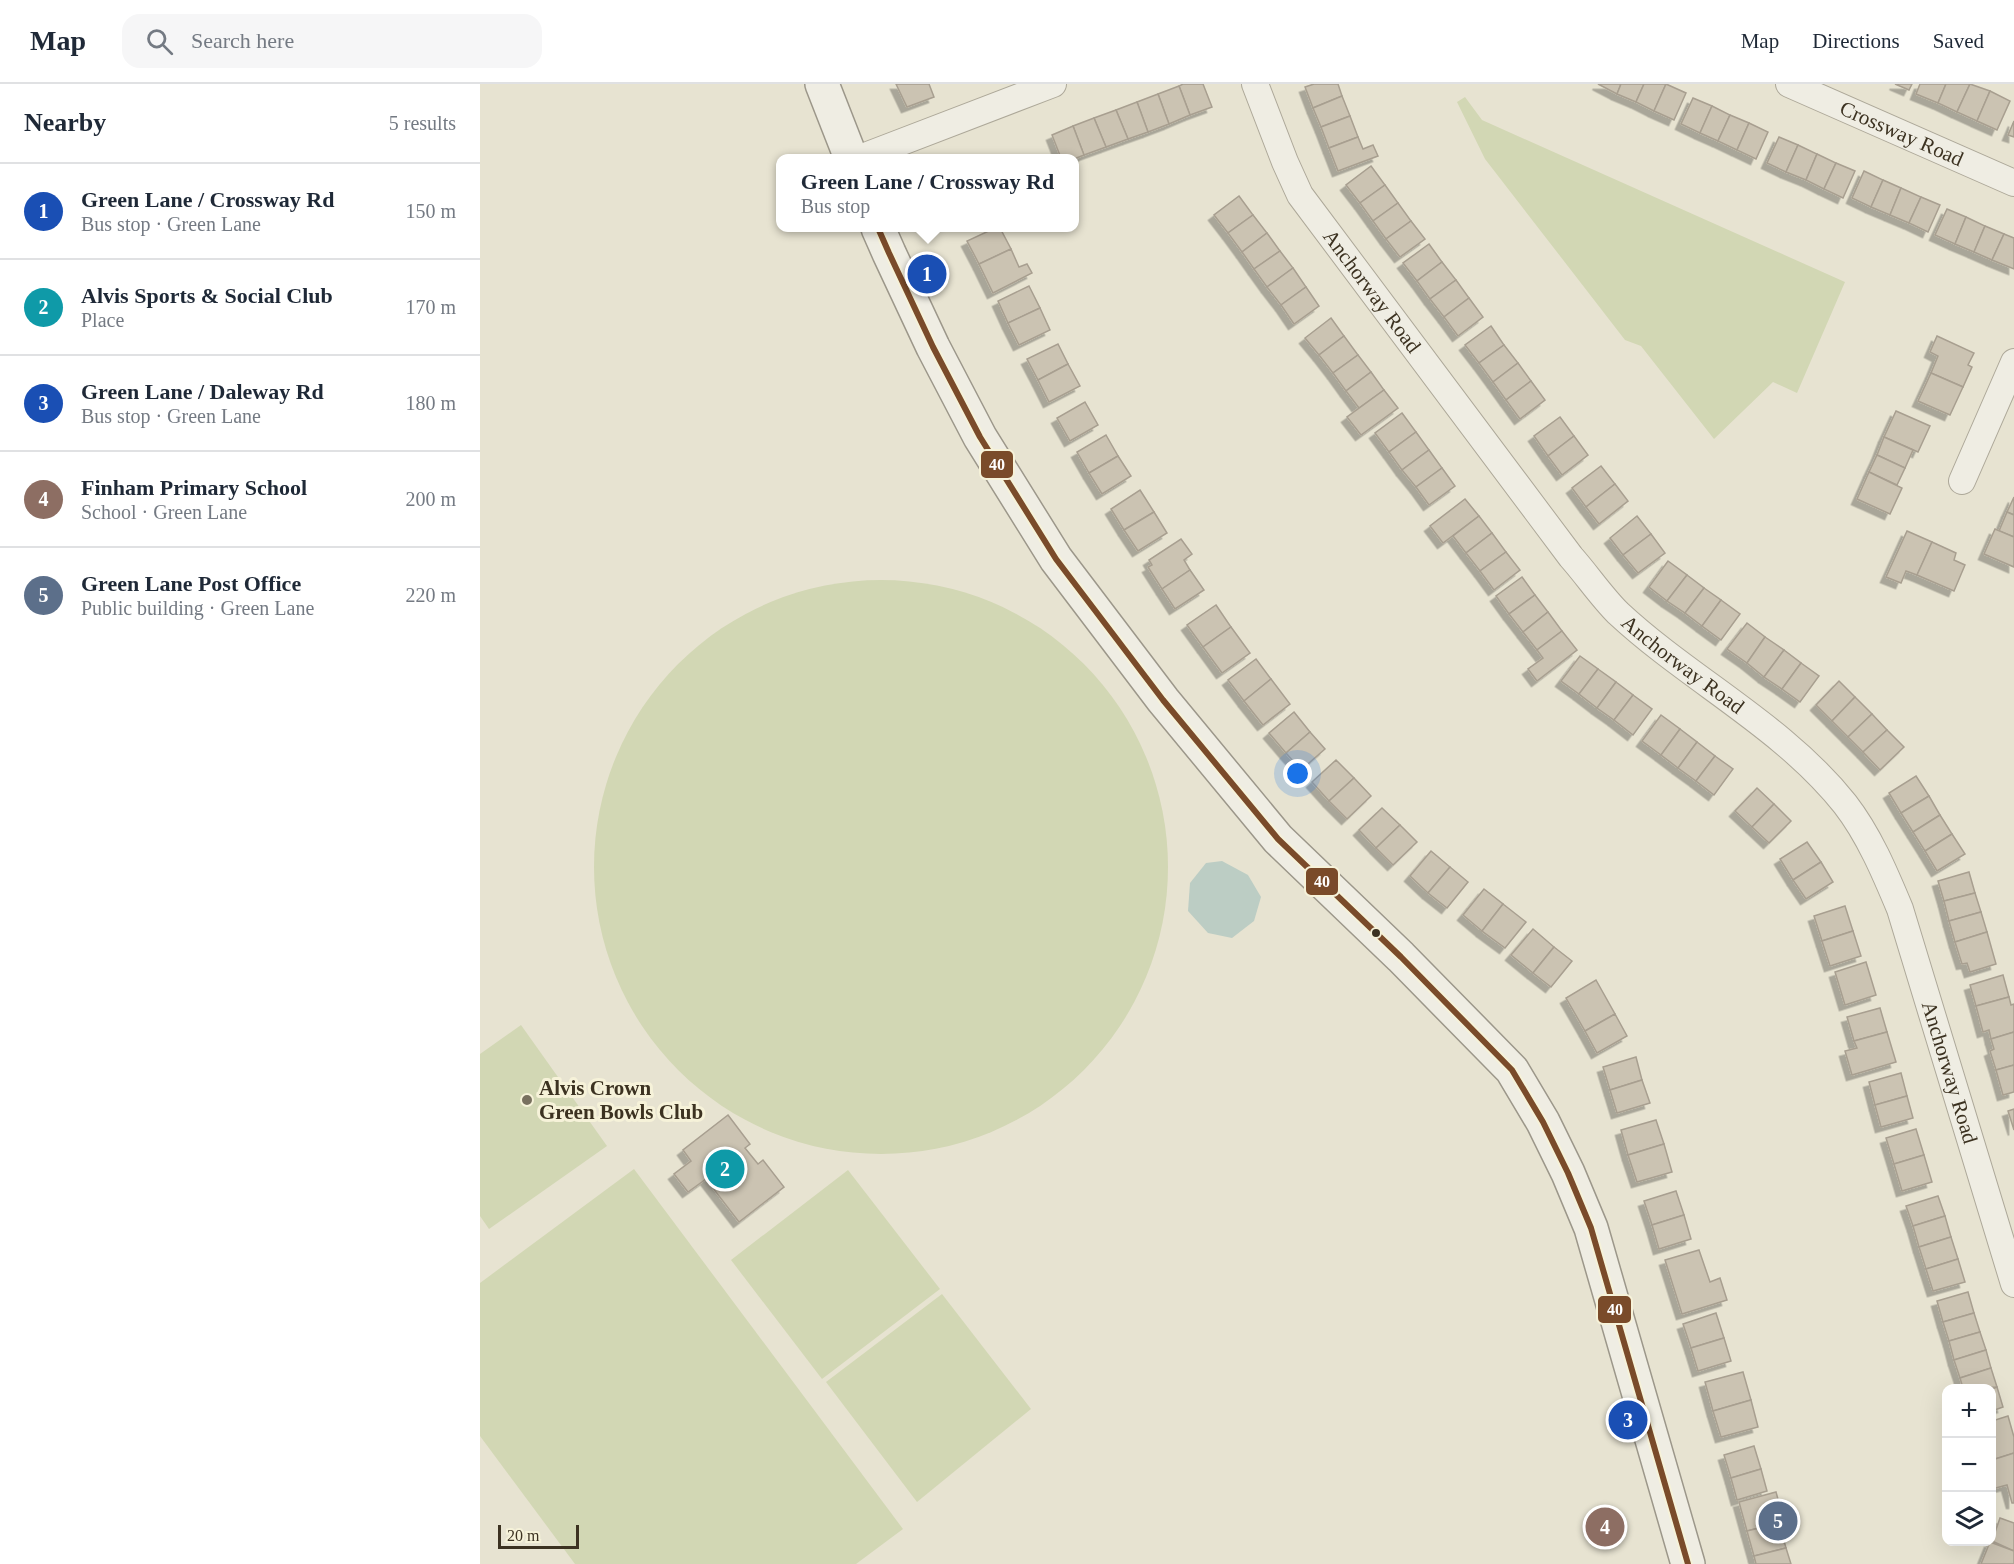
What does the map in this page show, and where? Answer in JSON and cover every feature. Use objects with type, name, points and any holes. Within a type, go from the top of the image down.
[{"type":"street","points":[[822,84],[849,154]]},
{"type":"street","points":[[873,154],[1053,84]]},
{"type":"street","name":"Anchorway Road","points":[[1255,84],[1300,195],[1572,556],[1617,612],[1813,768],[1862,829],[1900,909],[2014,1284]]},
{"type":"street","name":"Crossway Road","points":[[1789,84],[2014,183]]},
{"type":"street","points":[[880,232],[933,347],[980,437],[1056,559],[1163,700],[1278,839],[1401,957],[1512,1070],[1543,1122],[1591,1228],[1688,1564]]},
{"type":"street","points":[[1962,481],[2014,362]]},
{"type":"green space","points":[[1465,97],[1482,120],[1845,282],[1797,393],[1773,382],[1714,439],[1641,346],[1625,340],[1485,159],[1457,102]]},
{"type":"green space","points":[[881,580],[937,586],[964,592],[991,602],[1040,628],[1084,664],[1120,708],[1146,757],[1156,784],[1162,811],[1168,867],[1162,923],[1156,950],[1146,977],[1120,1026],[1084,1070],[1040,1106],[991,1132],[964,1142],[937,1148],[881,1154],[825,1148],[798,1142],[771,1132],[722,1106],[678,1070],[642,1026],[616,977],[606,950],[600,923],[594,867],[600,811],[606,784],[616,757],[642,708],[678,664],[722,628],[771,602],[798,592],[825,586]]},
{"type":"green space","name":"Alvis Crown Green Bowls Club","points":[[521,1025],[607,1146],[489,1229],[480,1216],[480,1054]]},
{"type":"green space","points":[[634,1169],[903,1529],[856,1564],[575,1564],[480,1436],[480,1283]]},
{"type":"green space","points":[[848,1170],[940,1289],[822,1379],[731,1260]]},
{"type":"green space","points":[[942,1294],[1031,1409],[917,1502],[826,1382]]},
{"type":"shaded area","points":[[1222,861],[1248,875],[1261,897],[1254,921],[1232,938],[1208,933],[1188,911],[1190,883],[1206,863]]},
{"type":"building","points":[[896,84],[929,84],[934,97],[907,107]]},
{"type":"building","points":[[1203,84],[1212,107],[1190,115],[1179,86]]},
{"type":"building","points":[[1314,84],[1338,84],[1342,96],[1313,108],[1305,87]]},
{"type":"building","points":[[1598,84],[1621,84],[1617,94]]},
{"type":"building","points":[[1621,84],[1644,84],[1636,102],[1617,94]]},
{"type":"building","points":[[1644,84],[1666,84],[1654,111],[1636,102]]},
{"type":"building","points":[[1666,84],[1686,93],[1674,120],[1654,111]]},
{"type":"building","points":[[1895,84],[1912,84],[1909,90]]},
{"type":"building","points":[[1920,84],[1946,84],[1938,103],[1916,94]]},
{"type":"building","points":[[1946,84],[1970,84],[1957,112],[1938,103]]},
{"type":"building","points":[[1970,84],[1990,91],[1977,121],[1957,112]]},
{"type":"building","points":[[1179,86],[1190,115],[1169,124],[1158,94]]},
{"type":"building","points":[[1990,91],[2010,101],[1997,130],[1977,121]]},
{"type":"building","points":[[1158,94],[1169,124],[1148,132],[1137,102]]},
{"type":"building","points":[[1342,96],[1350,116],[1321,127],[1313,108]]},
{"type":"building","points":[[1693,98],[1712,106],[1700,133],[1681,124]]},
{"type":"building","points":[[1137,102],[1148,132],[1128,139],[1116,110]]},
{"type":"building","points":[[1712,106],[1730,115],[1718,141],[1700,133]]},
{"type":"building","points":[[1116,110],[1128,139],[1106,147],[1094,118]]},
{"type":"building","points":[[1730,115],[1749,123],[1737,150],[1718,141]]},
{"type":"building","points":[[1350,116],[1358,137],[1329,148],[1321,127]]},
{"type":"building","points":[[1094,118],[1106,147],[1084,155],[1073,126]]},
{"type":"building","points":[[2014,121],[2014,137],[2008,135]]},
{"type":"building","points":[[1749,123],[1768,132],[1756,159],[1737,150]]},
{"type":"building","points":[[1073,126],[1084,155],[1079,157],[1079,154],[1059,154],[1052,135]]},
{"type":"building","points":[[1358,137],[1363,149],[1373,145],[1378,156],[1338,171],[1329,148]]},
{"type":"building","points":[[1779,137],[1798,145],[1786,172],[1767,163]]},
{"type":"building","points":[[1798,145],[1817,154],[1806,180],[1786,172]]},
{"type":"building","points":[[1817,154],[1836,163],[1824,189],[1806,180]]},
{"type":"building","points":[[1836,163],[1855,171],[1843,198],[1824,189]]},
{"type":"building","points":[[1371,166],[1385,185],[1360,203],[1346,185]]},
{"type":"building","points":[[1864,171],[1883,180],[1871,207],[1852,198]]},
{"type":"building","points":[[1883,180],[1901,188],[1890,215],[1871,207]]},
{"type":"building","points":[[1385,185],[1398,203],[1373,221],[1360,203]]},
{"type":"building","points":[[1901,188],[1921,197],[1909,223],[1890,215]]},
{"type":"building","points":[[1239,196],[1253,215],[1228,233],[1214,215]]},
{"type":"building","points":[[1921,197],[1940,205],[1928,232],[1909,223]]},
{"type":"building","points":[[1398,203],[1411,221],[1386,239],[1373,221]]},
{"type":"building","points":[[1947,209],[1966,217],[1955,244],[1935,235]]},
{"type":"building","points":[[1253,215],[1267,233],[1242,252],[1228,233]]},
{"type":"building","points":[[1966,217],[1985,226],[1974,252],[1955,244]]},
{"type":"building","points":[[1411,221],[1425,239],[1400,257],[1386,239]]},
{"type":"building","points":[[1985,226],[2004,234],[1992,260],[1974,252]]},
{"type":"building","points":[[986,232],[1002,232],[1011,249],[979,264],[967,241]]},
{"type":"building","points":[[1267,233],[1280,251],[1254,269],[1242,252]]},
{"type":"building","points":[[2004,234],[2014,238],[2014,269],[1992,260]]},
{"type":"building","points":[[1429,244],[1442,262],[1417,281],[1403,263]]},
{"type":"building","points":[[1011,249],[1019,267],[1027,264],[1032,273],[993,293],[979,264]]},
{"type":"building","points":[[1280,251],[1293,268],[1267,287],[1254,269]]},
{"type":"building","points":[[1442,262],[1456,280],[1430,299],[1417,281]]},
{"type":"building","points":[[1293,268],[1306,287],[1281,305],[1267,287]]},
{"type":"building","points":[[1456,280],[1469,298],[1444,317],[1430,299]]},
{"type":"building","points":[[1029,286],[1040,308],[1008,323],[998,301]]},
{"type":"building","points":[[1306,287],[1319,306],[1294,324],[1281,305]]},
{"type":"building","points":[[1469,298],[1483,317],[1458,336],[1444,317]]},
{"type":"building","points":[[1040,308],[1050,330],[1019,345],[1008,323]]},
{"type":"building","points":[[1331,318],[1344,336],[1319,355],[1305,338]]},
{"type":"building","points":[[1491,326],[1504,345],[1479,363],[1465,345]]},
{"type":"building","points":[[1344,336],[1358,355],[1333,373],[1319,355]]},
{"type":"building","points":[[1937,336],[1974,353],[1968,365],[1972,367],[1963,387],[1931,373],[1938,356],[1930,352]]},
{"type":"building","points":[[1058,344],[1068,364],[1038,380],[1027,359]]},
{"type":"building","points":[[1504,345],[1518,363],[1493,382],[1479,363]]},
{"type":"building","points":[[1358,355],[1371,372],[1346,391],[1333,373]]},
{"type":"building","points":[[1518,363],[1531,381],[1506,400],[1493,382]]},
{"type":"building","points":[[1068,364],[1080,386],[1049,402],[1038,380]]},
{"type":"building","points":[[1371,372],[1384,390],[1359,408],[1346,391]]},
{"type":"building","points":[[1931,373],[1963,387],[1950,415],[1918,401]]},
{"type":"building","points":[[1531,381],[1545,400],[1520,419],[1506,400]]},
{"type":"building","points":[[1384,390],[1398,408],[1361,435],[1347,417]]},
{"type":"building","points":[[1085,402],[1098,425],[1070,441],[1057,418]]},
{"type":"building","points":[[1896,411],[1930,426],[1918,452],[1884,437]]},
{"type":"building","points":[[1402,413],[1416,432],[1389,452],[1375,433]]},
{"type":"building","points":[[1560,417],[1574,436],[1548,456],[1534,436]]},
{"type":"building","points":[[1416,432],[1429,450],[1402,470],[1389,452]]},
{"type":"building","points":[[1106,435],[1118,456],[1089,473],[1077,452]]},
{"type":"building","points":[[1574,436],[1588,455],[1562,475],[1548,456]]},
{"type":"building","points":[[1884,437],[1913,450],[1905,468],[1877,455]]},
{"type":"building","points":[[1429,450],[1442,468],[1416,487],[1402,470]]},
{"type":"building","points":[[1877,455],[1905,468],[1897,485],[1869,472]]},
{"type":"building","points":[[1118,456],[1131,476],[1102,494],[1089,473]]},
{"type":"building","points":[[1601,466],[1615,484],[1586,507],[1572,488]]},
{"type":"building","points":[[1442,468],[1455,486],[1429,505],[1416,487]]},
{"type":"building","points":[[1869,472],[1902,488],[1890,514],[1857,499]]},
{"type":"building","points":[[1615,484],[1628,501],[1599,524],[1586,507]]},
{"type":"building","points":[[1140,490],[1154,512],[1124,530],[1111,509]]},
{"type":"building","points":[[2014,497],[2014,515],[2007,512]]},
{"type":"building","points":[[1465,499],[1479,516],[1443,543],[1430,526]]},
{"type":"building","points":[[1154,512],[1167,533],[1138,551],[1124,530]]},
{"type":"building","points":[[2007,512],[2014,515],[2014,537],[1999,531]]},
{"type":"building","points":[[1479,516],[1492,533],[1466,553],[1453,536]]},
{"type":"building","points":[[1637,516],[1651,534],[1623,555],[1610,538]]},
{"type":"building","points":[[1995,529],[2014,537],[2014,567],[1984,554]]},
{"type":"building","points":[[1907,531],[1932,542],[1917,575],[1906,571],[1901,583],[1886,577]]},
{"type":"building","points":[[1492,533],[1506,552],[1480,571],[1466,553]]},
{"type":"building","points":[[1651,534],[1665,553],[1638,573],[1623,555]]},
{"type":"building","points":[[1181,539],[1192,554],[1184,560],[1190,570],[1162,589],[1148,567],[1152,565],[1149,560]]},
{"type":"building","points":[[1932,542],[1956,553],[1954,560],[1965,565],[1954,591],[1917,575]]},
{"type":"building","points":[[1506,552],[1520,570],[1494,590],[1480,571]]},
{"type":"building","points":[[1668,561],[1687,575],[1667,601],[1649,587]]},
{"type":"building","points":[[1190,570],[1204,590],[1175,609],[1162,589]]},
{"type":"building","points":[[1687,575],[1704,588],[1685,613],[1667,601]]},
{"type":"building","points":[[1522,577],[1535,595],[1509,614],[1496,596]]},
{"type":"building","points":[[1704,588],[1721,600],[1702,626],[1685,613]]},
{"type":"building","points":[[1535,595],[1548,612],[1523,632],[1509,614]]},
{"type":"building","points":[[1721,600],[1740,614],[1721,640],[1702,626]]},
{"type":"building","points":[[1216,605],[1231,627],[1203,647],[1187,625]]},
{"type":"building","points":[[1548,612],[1562,631],[1537,650],[1523,632]]},
{"type":"building","points":[[1747,623],[1765,637],[1747,663],[1727,649]]},
{"type":"building","points":[[1231,627],[1250,653],[1222,673],[1203,647]]},
{"type":"building","points":[[1562,631],[1577,650],[1537,681],[1528,669],[1543,658],[1537,650]]},
{"type":"building","points":[[1765,637],[1784,650],[1764,677],[1747,663]]},
{"type":"building","points":[[1784,650],[1801,663],[1782,689],[1764,677]]},
{"type":"building","points":[[1580,656],[1598,669],[1579,694],[1561,681]]},
{"type":"building","points":[[1256,659],[1271,679],[1244,701],[1228,680]]},
{"type":"building","points":[[1801,663],[1819,676],[1800,702],[1782,689]]},
{"type":"building","points":[[1598,669],[1616,682],[1597,708],[1579,694]]},
{"type":"building","points":[[1271,679],[1290,704],[1263,725],[1244,701]]},
{"type":"building","points":[[1839,681],[1855,697],[1832,721],[1816,705]]},
{"type":"building","points":[[1616,682],[1633,695],[1614,720],[1597,708]]},
{"type":"building","points":[[1633,695],[1652,709],[1633,735],[1614,720]]},
{"type":"building","points":[[1855,697],[1872,714],[1848,737],[1832,721]]},
{"type":"building","points":[[1294,712],[1310,732],[1286,753],[1269,733]]},
{"type":"building","points":[[1872,714],[1887,730],[1863,752],[1848,737]]},
{"type":"building","points":[[1661,715],[1680,729],[1661,755],[1642,741]]},
{"type":"building","points":[[1680,729],[1697,742],[1678,768],[1661,755]]},
{"type":"building","points":[[1887,730],[1904,747],[1880,770],[1863,752]]},
{"type":"building","points":[[1310,732],[1325,749],[1301,770],[1286,753]]},
{"type":"building","points":[[1697,742],[1715,756],[1696,781],[1678,768]]},
{"type":"building","points":[[1715,756],[1733,769],[1714,795],[1696,781]]},
{"type":"building","points":[[1336,760],[1354,778],[1329,801],[1312,782]]},
{"type":"building","points":[[1916,776],[1929,796],[1901,813],[1889,793]]},
{"type":"building","points":[[1354,778],[1371,796],[1347,819],[1329,801]]},
{"type":"building","points":[[1757,788],[1774,804],[1752,827],[1735,811]]},
{"type":"building","points":[[1929,796],[1940,815],[1913,832],[1901,813]]},
{"type":"building","points":[[1774,804],[1791,821],[1769,843],[1752,827]]},
{"type":"building","points":[[1382,808],[1400,825],[1376,848],[1359,830]]},
{"type":"building","points":[[1940,815],[1952,834],[1925,851],[1913,832]]},
{"type":"building","points":[[1400,825],[1417,842],[1393,865],[1376,848]]},
{"type":"building","points":[[1952,834],[1965,854],[1937,871],[1925,851]]},
{"type":"building","points":[[1807,842],[1821,862],[1793,880],[1780,859]]},
{"type":"building","points":[[1431,851],[1450,867],[1428,893],[1410,876]]},
{"type":"building","points":[[1821,862],[1833,882],[1806,899],[1793,880]]},
{"type":"building","points":[[1450,867],[1468,882],[1447,908],[1428,893]]},
{"type":"building","points":[[1969,872],[1975,893],[1944,901],[1938,881]]},
{"type":"building","points":[[1484,889],[1503,904],[1482,931],[1463,915]]},
{"type":"building","points":[[1975,893],[1981,912],[1949,921],[1944,901]]},
{"type":"building","points":[[1503,904],[1526,922],[1505,948],[1482,931]]},
{"type":"building","points":[[1845,906],[1853,931],[1822,941],[1814,916]]},
{"type":"building","points":[[1981,912],[1987,932],[1955,942],[1949,921]]},
{"type":"building","points":[[1533,929],[1554,947],[1533,973],[1511,955]]},
{"type":"building","points":[[1853,931],[1861,956],[1830,966],[1822,941]]},
{"type":"building","points":[[1987,932],[1996,964],[1970,972],[1967,963],[1962,964],[1955,942]]},
{"type":"building","points":[[1554,947],[1572,961],[1551,987],[1533,973]]},
{"type":"building","points":[[1866,962],[1876,995],[1845,1005],[1835,972]]},
{"type":"building","points":[[2003,975],[2009,997],[1976,1006],[1970,985]]},
{"type":"building","points":[[1596,980],[1615,1014],[1585,1031],[1566,998]]},
{"type":"building","points":[[2009,997],[2011,1005],[2014,1004],[2014,1032],[1991,1039],[1989,1030],[1983,1032],[1976,1006]]},
{"type":"building","points":[[1880,1008],[1887,1032],[1854,1041],[1847,1017]]},
{"type":"building","points":[[1615,1014],[1627,1036],[1597,1053],[1585,1031]]},
{"type":"building","points":[[1887,1032],[1896,1062],[1852,1075],[1845,1051],[1857,1048],[1854,1041]]},
{"type":"building","points":[[2014,1032],[2014,1065],[1996,1070],[1990,1051],[1994,1049],[1991,1039]]},
{"type":"building","points":[[1636,1057],[1642,1080],[1610,1090],[1603,1067]]},
{"type":"building","points":[[2014,1065],[2014,1092],[2003,1095],[1996,1070]]},
{"type":"building","points":[[1901,1073],[1907,1096],[1875,1105],[1869,1082]]},
{"type":"building","points":[[1642,1080],[1650,1103],[1617,1113],[1610,1090]]},
{"type":"building","points":[[1907,1096],[1913,1118],[1881,1127],[1875,1105]]},
{"type":"building","points":[[2014,1109],[2014,1130],[2008,1111]]},
{"type":"building","points":[[728,1115],[750,1144],[745,1148],[758,1164],[763,1160],[784,1187],[739,1222],[706,1179],[688,1192],[674,1174],[691,1161],[683,1150]]},
{"type":"building","points":[[1656,1120],[1664,1144],[1628,1155],[1621,1130]]},
{"type":"building","points":[[1916,1129],[1924,1155],[1894,1164],[1886,1138]]},
{"type":"building","points":[[1664,1144],[1672,1172],[1637,1182],[1628,1155]]},
{"type":"building","points":[[1924,1155],[1932,1182],[1902,1191],[1894,1164]]},
{"type":"building","points":[[1676,1191],[1684,1215],[1652,1225],[1644,1201]]},
{"type":"building","points":[[1938,1196],[1945,1216],[1913,1226],[1906,1206]]},
{"type":"building","points":[[1684,1215],[1691,1239],[1659,1249],[1652,1225]]},
{"type":"building","points":[[1945,1216],[1951,1237],[1919,1247],[1913,1226]]},
{"type":"building","points":[[1951,1237],[1958,1259],[1926,1269],[1919,1247]]},
{"type":"building","points":[[1699,1250],[1710,1282],[1720,1278],[1727,1300],[1682,1314],[1665,1260]]},
{"type":"building","points":[[1958,1259],[1965,1282],[1933,1291],[1926,1269]]},
{"type":"building","points":[[1968,1292],[1974,1313],[1943,1322],[1937,1301]]},
{"type":"building","points":[[1716,1313],[1724,1338],[1691,1348],[1683,1324]]},
{"type":"building","points":[[1974,1313],[1980,1332],[1949,1341],[1943,1322]]},
{"type":"building","points":[[1980,1332],[1986,1350],[1954,1360],[1949,1341]]},
{"type":"building","points":[[1724,1338],[1731,1361],[1698,1371],[1691,1348]]},
{"type":"building","points":[[1986,1350],[1991,1368],[1960,1378],[1954,1360]]},
{"type":"building","points":[[1991,1368],[1997,1387],[1996,1384],[1962,1384],[1960,1378]]},
{"type":"building","points":[[1743,1372],[1751,1400],[1713,1411],[1705,1382]]},
{"type":"building","points":[[1996,1387],[2003,1407],[1996,1410]]},
{"type":"building","points":[[1751,1400],[1758,1427],[1721,1437],[1713,1411]]},
{"type":"building","points":[[2008,1416],[2014,1437],[2014,1453],[1996,1459],[1996,1438],[1996,1420]]},
{"type":"building","points":[[1754,1446],[1761,1469],[1731,1478],[1724,1455]]},
{"type":"building","points":[[2014,1453],[2014,1503],[2012,1503],[2007,1485],[1996,1488],[1996,1459]]},
{"type":"building","points":[[1761,1469],[1767,1491],[1737,1500],[1731,1478]]},
{"type":"building","points":[[1776,1492],[1784,1521],[1747,1531],[1739,1502]]},
{"type":"building","points":[[2000,1518],[2014,1523],[2014,1551],[1996,1543],[1996,1530]]},
{"type":"building","points":[[1779,1523],[1786,1548],[1754,1556],[1747,1531]]},
{"type":"building","points":[[1996,1544],[2014,1551],[2014,1564],[1981,1564],[1988,1546]]},
{"type":"building","points":[[1786,1548],[1791,1564],[1756,1564],[1754,1556]]},
{"type":"transit line","name":"40","points":[[880,232],[933,347],[980,437],[1056,559],[1163,700],[1278,839],[1401,957],[1512,1070],[1543,1122],[1591,1228],[1688,1564]]},
{"type":"place","name":"Green Lane / Crossway Rd","points":[[927,274]]},
{"type":"place","name":"Alvis Crown Green Bowls Club","points":[[527,1100]]},
{"type":"place","name":"Alvis Sports & Social Club","points":[[725,1169]]},
{"type":"place","name":"Green Lane / Daleway Rd","points":[[1628,1420]]},
{"type":"place","name":"Green Lane Post Office","points":[[1778,1521]]},
{"type":"place","name":"Finham Primary School","points":[[1605,1527]]}]
